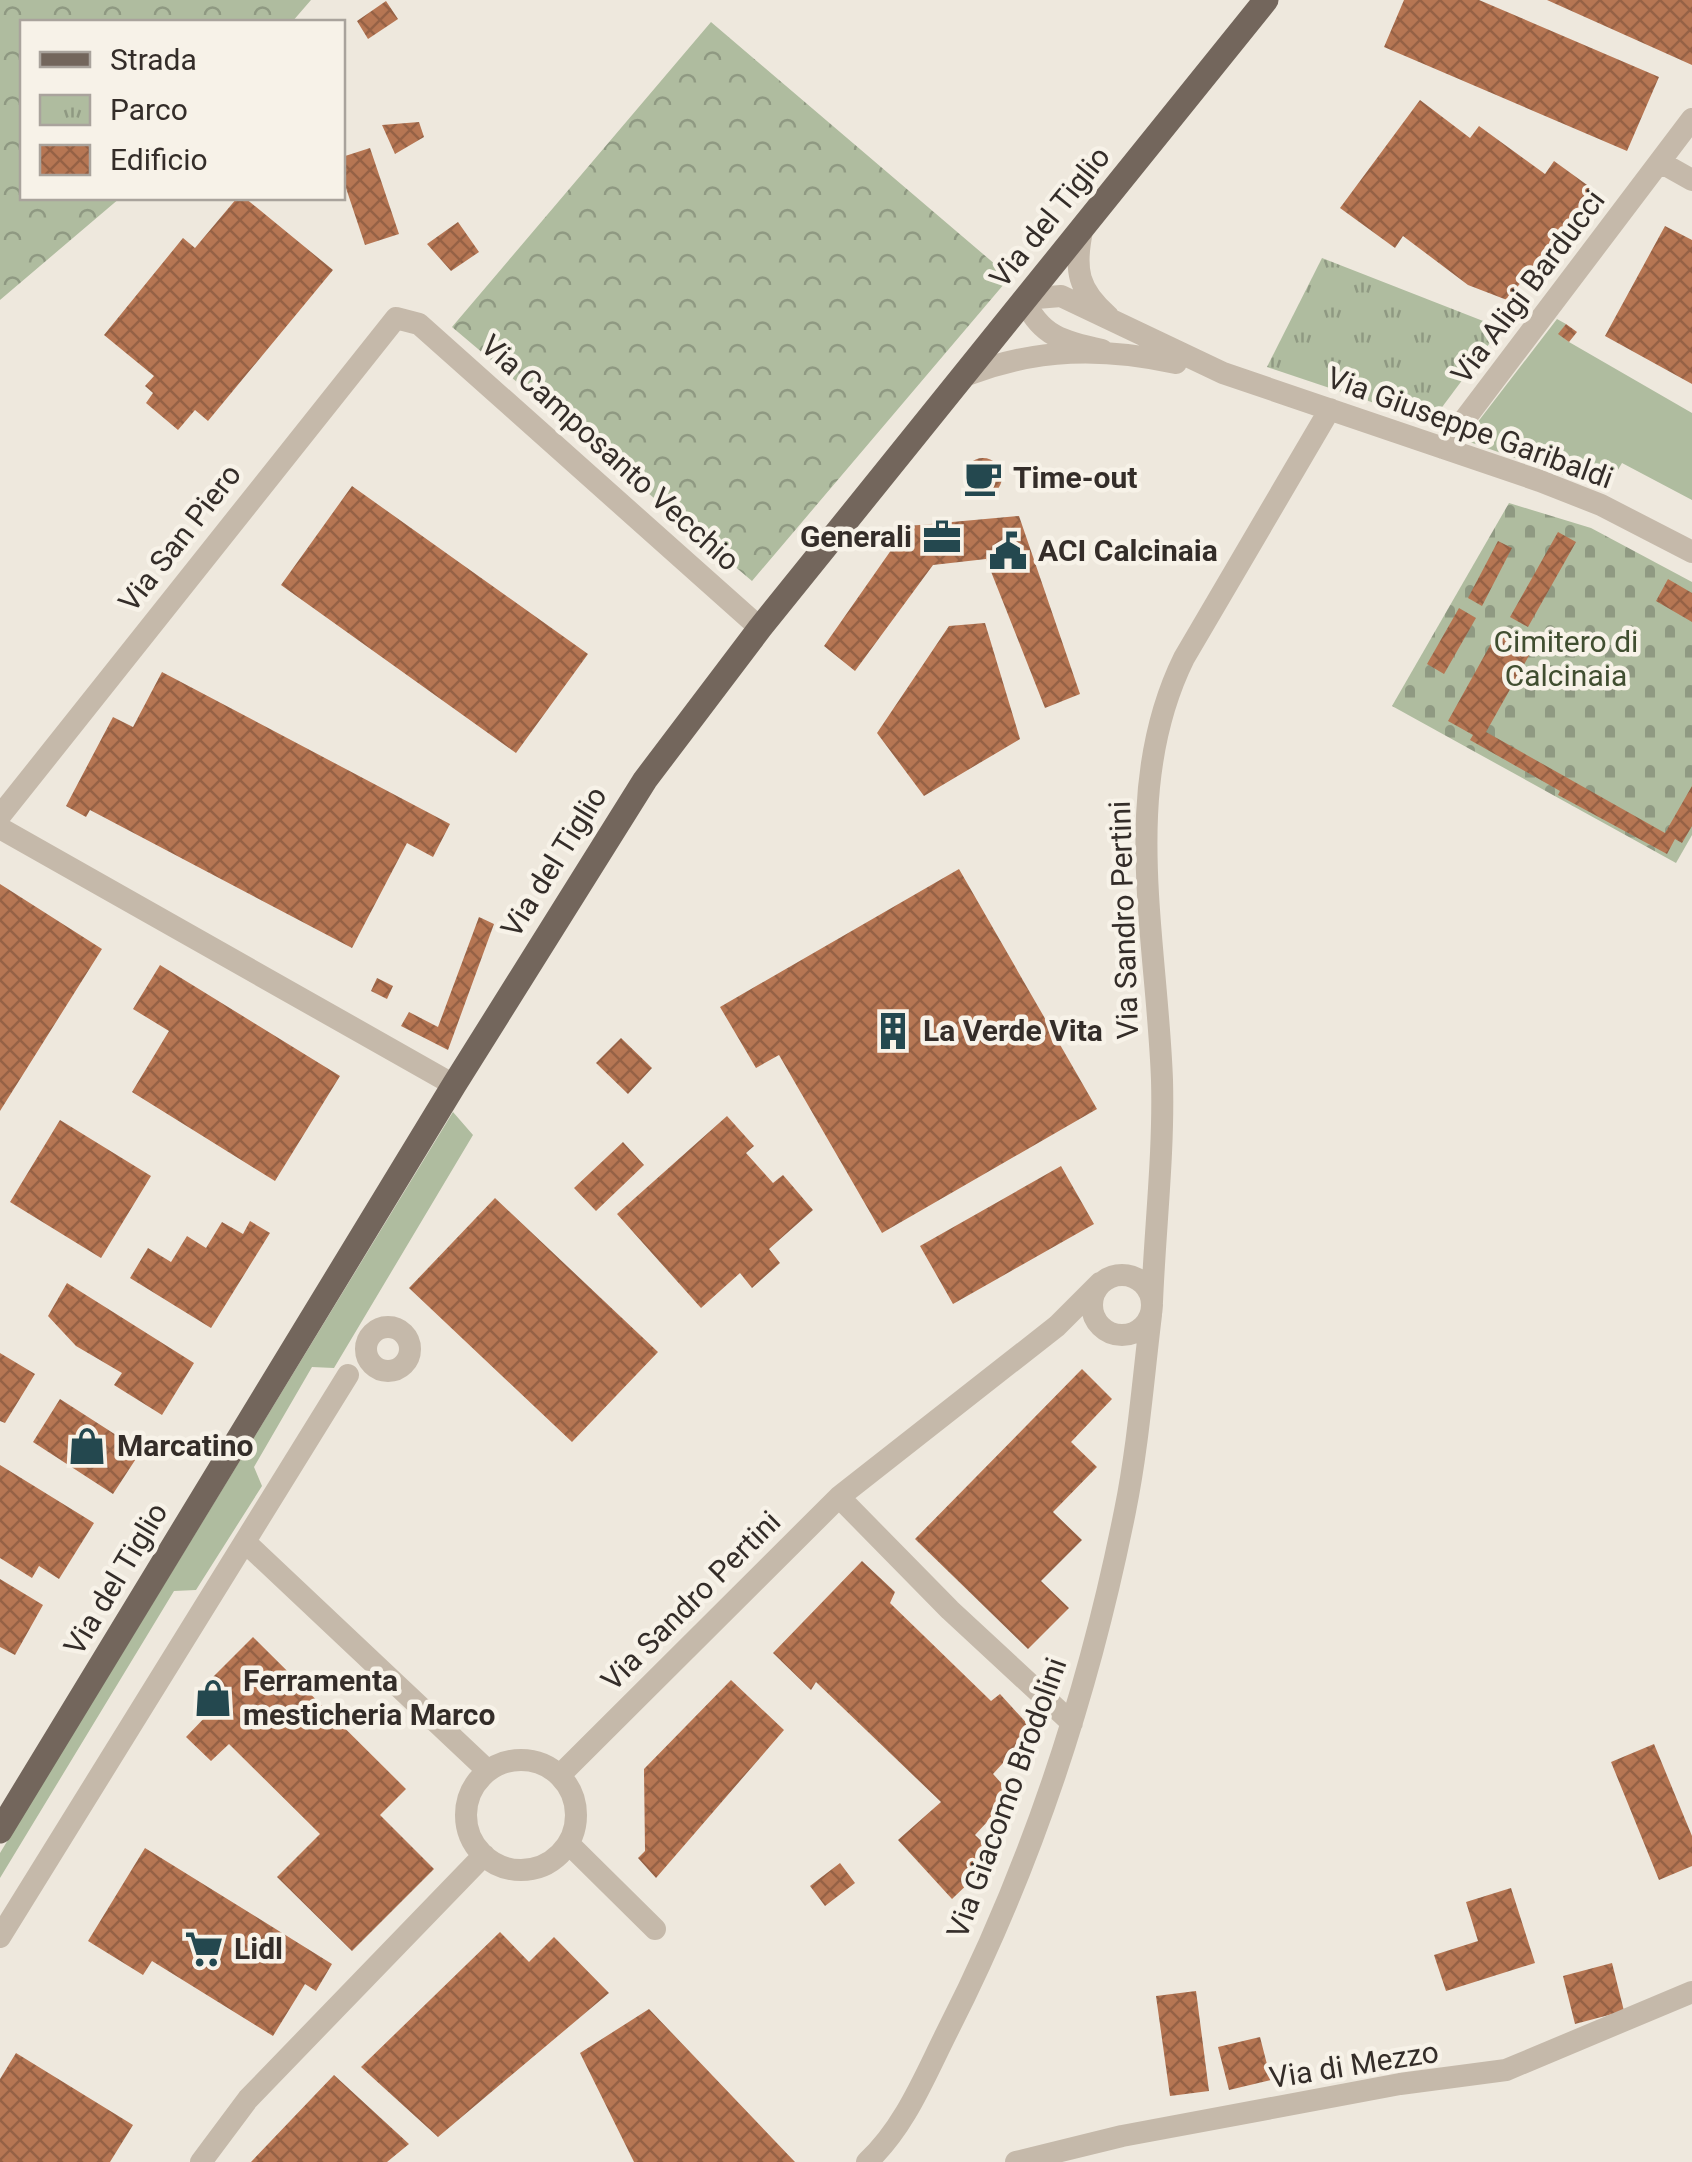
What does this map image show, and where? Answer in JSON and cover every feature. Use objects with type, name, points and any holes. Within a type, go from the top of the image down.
[{"type":"main road","name":"Via del Tiglio","points":[[0,1831],[454,1085],[645,780],[760,628],[1266,0]]},
{"type":"street","name":"Via Aligi Barducci","points":[[1443,448],[1692,119]]},
{"type":"street","points":[[1660,162],[1692,180]]},
{"type":"street","points":[[1082,232],[1077,275],[1094,304],[1122,328]]},
{"type":"street","points":[[1061,296],[1122,328],[1223,372],[1070,343],[1045,332],[1024,299],[1061,296]]},
{"type":"street","name":"Via San Piero","points":[[0,816],[396,318],[419,324]]},
{"type":"street","name":"Via Camposanto Vecchio","points":[[419,324],[760,628]]},
{"type":"street","points":[[967,375],[1040,353],[1102,350]]},
{"type":"street","name":"Via Giuseppe Garibaldi","points":[[1223,372],[1600,505],[1692,552]]},
{"type":"street","name":"Via Sandro Pertini","points":[[1151,1308],[1162,1151],[1162,1078],[1146,862],[1153,741],[1164,698],[1184,658],[1330,409]]},
{"type":"street","points":[[0,828],[454,1085]]},
{"type":"street","name":"Via Sandro Pertini","points":[[560,1775],[839,1497],[1058,1326],[1107,1279],[1141,1255],[1154,1234]]},
{"type":"street","points":[[1058,1326],[1080,1323],[1111,1333],[1136,1332],[1151,1308],[1139,1280],[1107,1279],[1092,1304],[1099,1325],[1111,1333],[1132,1345],[1144,1368]]},
{"type":"street","name":"Via Giacomo Brodolini","points":[[867,2162],[896,2129],[963,2000],[1022,1863],[1072,1724],[1126,1509],[1151,1308]]},
{"type":"street","points":[[0,1937],[368,1340],[379,1329],[390,1326],[400,1329],[410,1343],[402,1367],[348,1375]]},
{"type":"street","points":[[368,1340],[368,1358],[378,1368]]},
{"type":"street","points":[[839,1497],[950,1610],[1072,1724]]},
{"type":"street","points":[[245,1542],[486,1769]]},
{"type":"street","points":[[518,1759],[543,1764],[560,1775],[576,1810],[569,1844],[533,1869],[502,1867],[484,1855],[473,1842],[466,1817],[472,1790],[486,1769],[518,1759]]},
{"type":"street","points":[[569,1844],[655,1928]]},
{"type":"street","points":[[201,2162],[248,2099],[484,1855]]},
{"type":"street","name":"Via di Mezzo","points":[[1016,2162],[1243,2114],[1506,2070],[1692,1992]]},
{"type":"green space","points":[[0,0],[311,0],[294,20],[20,20],[20,200],[118,200],[0,300]]},
{"type":"green space","points":[[711,22],[1010,277],[752,581],[452,327]]},
{"type":"green space","points":[[1322,258],[1501,328],[1431,422],[1267,367]]},
{"type":"green space","points":[[1557,319],[1566,324],[1559,334],[1569,342],[1692,413],[1692,500],[1622,463],[1606,490],[1464,440]]},
{"type":"green space","name":"Cimitero di Calcinaia","points":[[1509,503],[1591,528],[1692,582],[1692,835],[1676,863],[1392,706]]},
{"type":"green space","points":[[453,1112],[473,1135],[334,1368],[312,1367],[254,1467],[262,1486],[196,1590],[174,1591],[0,1878],[0,1853]]},
{"type":"building","points":[[1404,0],[1479,0],[1659,77],[1627,151],[1384,47]]},
{"type":"building","points":[[1547,0],[1692,0],[1692,65]]},
{"type":"building","points":[[386,1],[398,19],[368,39],[357,21]]},
{"type":"building","points":[[1420,100],[1470,138],[1479,126],[1545,174],[1554,161],[1594,190],[1507,300],[1468,285],[1403,236],[1395,248],[1340,208]]},
{"type":"building","points":[[419,122],[424,137],[395,154],[382,125]]},
{"type":"building","points":[[370,148],[399,234],[365,245],[345,185],[345,156]]},
{"type":"building","points":[[235,200],[247,200],[333,270],[208,421],[195,410],[178,430],[146,403],[153,393],[145,386],[154,376],[104,335],[183,238],[195,248]]},
{"type":"building","points":[[458,222],[479,252],[451,271],[427,244]]},
{"type":"building","points":[[1665,226],[1692,240],[1692,384],[1605,336]]},
{"type":"building","points":[[1566,324],[1577,332],[1569,342],[1558,334]]},
{"type":"building","points":[[983,458],[997,463],[1002,477],[997,491],[983,496],[969,491],[964,477],[969,463]]},
{"type":"building","points":[[352,486],[588,654],[516,753],[281,585]]},
{"type":"building","points":[[1019,516],[1080,694],[1045,708],[986,559],[933,565],[855,671],[824,646],[908,526]]},
{"type":"building","points":[[1558,532],[1576,542],[1528,627],[1510,617]]},
{"type":"building","points":[[1498,541],[1512,548],[1482,606],[1468,598]]},
{"type":"building","points":[[1668,579],[1692,593],[1692,622],[1656,601]]},
{"type":"building","points":[[1459,608],[1476,618],[1444,674],[1427,664]]},
{"type":"building","points":[[985,623],[1020,739],[924,796],[877,733],[949,626]]},
{"type":"building","points":[[1497,633],[1531,652],[1486,732],[1665,833],[1692,786],[1692,826],[1682,843],[1675,839],[1667,854],[1558,795],[1560,791],[1470,740],[1473,735],[1448,721]]},
{"type":"building","points":[[162,672],[450,824],[433,857],[407,843],[352,948],[90,810],[86,817],[66,806],[113,717],[133,727]]},
{"type":"building","name":"La Verde Vita","points":[[959,869],[1097,1109],[882,1233],[779,1055],[756,1068],[720,1007]]},
{"type":"building","points":[[0,884],[102,949],[0,1111]]},
{"type":"building","points":[[479,917],[494,924],[448,1050],[401,1026],[409,1012],[438,1027]]},
{"type":"building","points":[[160,965],[340,1076],[275,1181],[132,1092],[169,1031],[133,1009]]},
{"type":"building","points":[[377,978],[393,986],[387,999],[371,991]]},
{"type":"building","points":[[621,1038],[652,1068],[628,1094],[596,1063]]},
{"type":"building","points":[[727,1116],[754,1146],[746,1153],[773,1183],[783,1175],[813,1210],[769,1249],[780,1263],[752,1288],[740,1273],[701,1308],[617,1214]]},
{"type":"building","points":[[60,1120],[151,1176],[101,1258],[10,1202]]},
{"type":"building","points":[[623,1142],[644,1165],[596,1211],[574,1188]]},
{"type":"building","points":[[1061,1166],[1094,1224],[953,1304],[920,1246]]},
{"type":"building","points":[[495,1198],[658,1352],[572,1442],[409,1288]]},
{"type":"building","points":[[250,1221],[270,1233],[211,1328],[130,1278],[148,1248],[171,1262],[187,1236],[206,1248],[222,1222],[243,1234]]},
{"type":"building","points":[[67,1283],[194,1363],[162,1415],[114,1385],[122,1373],[76,1346],[48,1316]]},
{"type":"building","points":[[0,1353],[35,1374],[5,1423],[0,1421]]},
{"type":"building","points":[[1082,1369],[1112,1399],[1071,1442],[1097,1467],[1053,1512],[1082,1540],[1041,1581],[1069,1608],[1028,1649],[915,1539]]},
{"type":"building","name":"Marcatino","points":[[60,1399],[141,1451],[113,1494],[33,1442]]},
{"type":"building","points":[[0,1465],[94,1523],[59,1579],[39,1566],[32,1578],[0,1558]]},
{"type":"building","points":[[862,1561],[895,1592],[890,1603],[991,1701],[1000,1694],[1033,1730],[993,1774],[1012,1795],[975,1835],[997,1856],[952,1899],[898,1840],[941,1802],[816,1682],[811,1690],[773,1653]]},
{"type":"building","points":[[0,1579],[43,1605],[15,1655],[0,1647]]},
{"type":"building","points":[[253,1637],[406,1789],[380,1815],[434,1869],[352,1951],[277,1877],[320,1834],[229,1744],[211,1761],[186,1737],[211,1711],[195,1695]]},
{"type":"building","points":[[731,1680],[784,1730],[656,1878],[638,1858],[645,1851],[644,1769]]},
{"type":"building","points":[[1654,1744],[1692,1836],[1692,1866],[1659,1880],[1611,1762]]},
{"type":"building","name":"Lidl","points":[[145,1848],[332,1964],[316,1991],[305,1984],[273,2036],[152,1961],[143,1975],[88,1941]]},
{"type":"building","points":[[840,1863],[855,1883],[825,1906],[810,1886]]},
{"type":"building","points":[[1511,1888],[1535,1963],[1446,1991],[1434,1955],[1478,1941],[1466,1902]]},
{"type":"building","points":[[500,1932],[529,1962],[554,1937],[609,1993],[438,2137],[361,2067]]},
{"type":"building","points":[[1612,1963],[1624,2011],[1575,2024],[1563,1976]]},
{"type":"building","points":[[1196,1991],[1209,2091],[1170,2096],[1156,1996]]},
{"type":"building","points":[[649,2009],[795,2162],[634,2162],[580,2053]]},
{"type":"building","points":[[1260,2037],[1271,2080],[1229,2090],[1218,2047]]},
{"type":"building","points":[[16,2053],[133,2125],[110,2162],[0,2162],[0,2079]]},
{"type":"building","points":[[334,2075],[409,2144],[387,2162],[251,2162]]},
{"type":"place","name":"Time-out","points":[[983,478]]},
{"type":"place","name":"Generali","points":[[942,537]]},
{"type":"place","name":"ACI Calcinaia","points":[[1008,551]]},
{"type":"place","name":"La Verde Vita","points":[[893,1031]]},
{"type":"place","name":"Marcatino","points":[[87,1446]]},
{"type":"place","name":"Ferramenta mesticheria Marco","points":[[213,1698]]},
{"type":"place","name":"Lidl","points":[[204,1949]]}]
